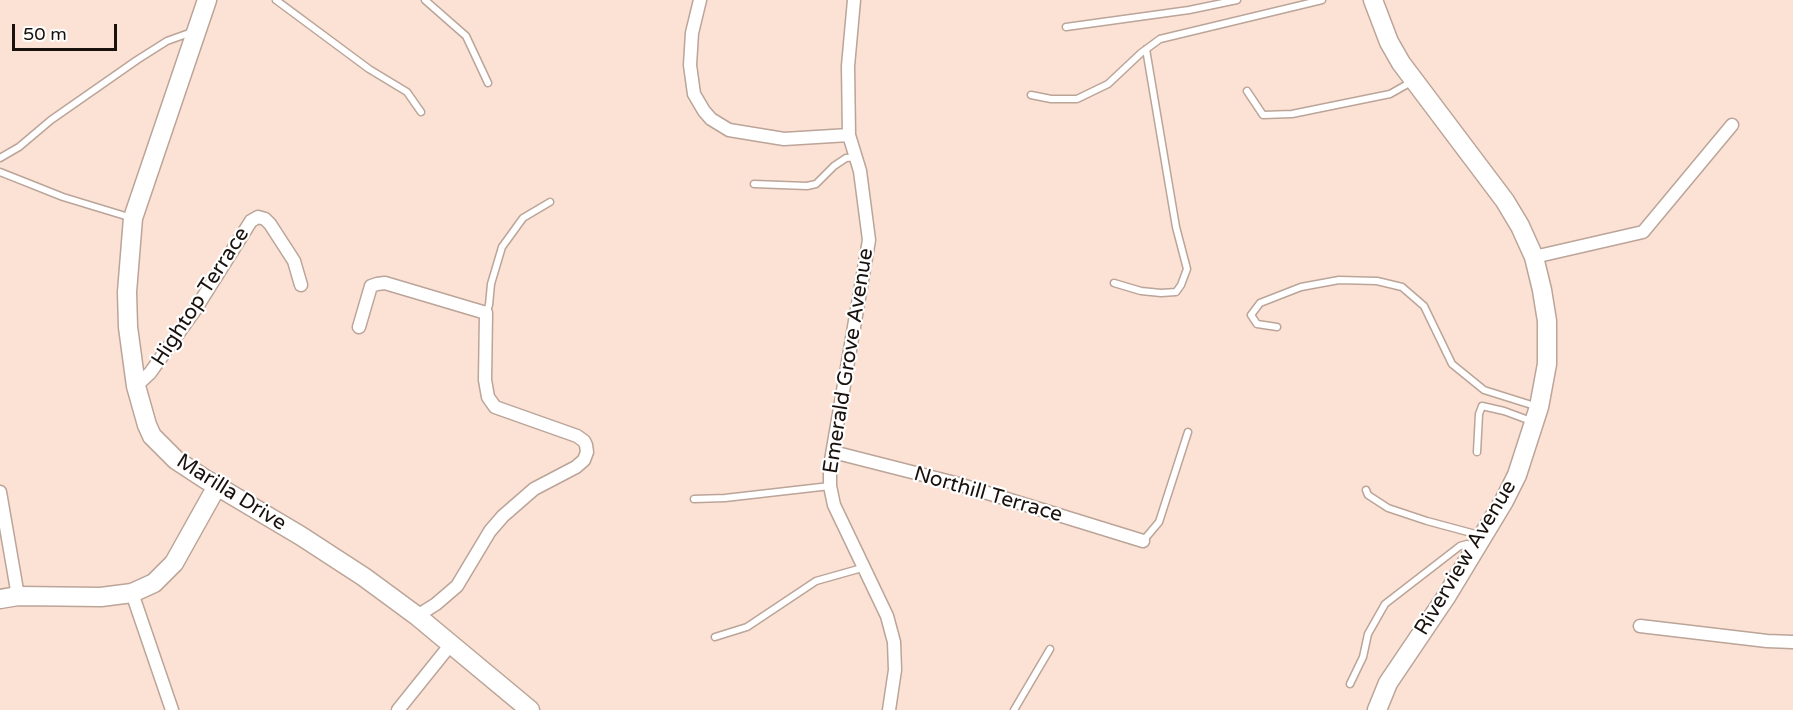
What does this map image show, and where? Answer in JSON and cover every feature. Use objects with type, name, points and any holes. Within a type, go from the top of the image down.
[{"type":"street","name":"Marilla Drive","points":[[207,0],[133,218],[126,292],[128,327],[136,386],[152,436],[176,460],[364,577],[417,616],[530,710]]},
{"type":"street","points":[[700,0],[692,33],[691,75],[694,94],[711,119],[729,130],[784,139],[849,135]]},
{"type":"street","name":"Emerald Grove Avenue","points":[[854,0],[848,66],[849,135],[857,157],[869,240],[832,452],[830,486],[834,505],[886,616],[894,642],[895,670],[889,710]]},
{"type":"street","name":"Riverview Avenue","points":[[1372,0],[1389,42],[1413,81],[1505,201],[1520,226],[1534,257],[1547,321],[1547,364],[1537,415],[1517,474],[1504,501],[1446,597],[1388,683],[1377,710]]},
{"type":"street","points":[[1534,257],[1642,232],[1732,125]]},
{"type":"street","name":"Hightop Terrace","points":[[136,386],[150,373],[195,310],[251,221],[258,217],[270,224],[294,261],[301,285]]},
{"type":"street","points":[[359,327],[371,286],[385,283],[486,313],[485,380],[488,397],[495,407],[577,436],[584,441],[587,452],[584,460],[576,467],[534,489],[503,516],[490,531],[457,586],[417,616]]},
{"type":"street","name":"Northill Terrace","points":[[832,452],[954,483],[1143,541]]},
{"type":"street","points":[[0,492],[9,598],[101,597],[132,593],[153,583],[174,563],[217,486]]},
{"type":"street","points":[[132,593],[172,710]]},
{"type":"street","points":[[1640,627],[1793,642]]},
{"type":"street","points":[[398,710],[451,644]]},
{"type":"lane","points":[[276,0],[369,69],[407,92],[421,112]]},
{"type":"lane","points":[[425,0],[466,36],[488,83]]},
{"type":"lane","points":[[1066,27],[1189,10],[1237,0]]},
{"type":"lane","points":[[1031,95],[1051,99],[1077,99],[1108,84],[1160,39],[1322,0]]},
{"type":"lane","points":[[0,158],[19,147],[51,120],[167,41],[196,31]]},
{"type":"lane","points":[[1114,283],[1141,291],[1176,292],[1187,269],[1176,227],[1146,50]]},
{"type":"lane","points":[[1247,92],[1263,116],[1292,114],[1390,94],[1413,81]]},
{"type":"lane","points":[[754,184],[807,186],[816,184],[834,166],[846,158],[857,157]]},
{"type":"lane","points":[[0,172],[63,197],[133,218]]},
{"type":"lane","points":[[486,313],[491,284],[502,247],[523,218],[550,202]]},
{"type":"lane","points":[[1276,327],[1257,324],[1251,315],[1260,303],[1301,287],[1339,279],[1377,281],[1402,287],[1424,306],[1452,364],[1484,390],[1537,415]]},
{"type":"lane","points":[[1477,452],[1479,414],[1482,406],[1537,415]]},
{"type":"lane","points":[[1143,541],[1159,522],[1188,432]]},
{"type":"lane","points":[[694,499],[725,498],[830,486]]},
{"type":"lane","points":[[1366,490],[1368,495],[1388,508],[1479,542]]},
{"type":"lane","points":[[1350,684],[1363,657],[1368,634],[1385,604],[1460,546],[1479,542]]},
{"type":"lane","points":[[715,638],[747,627],[816,581],[862,568]]},
{"type":"lane","points":[[1014,710],[1050,649]]}]
